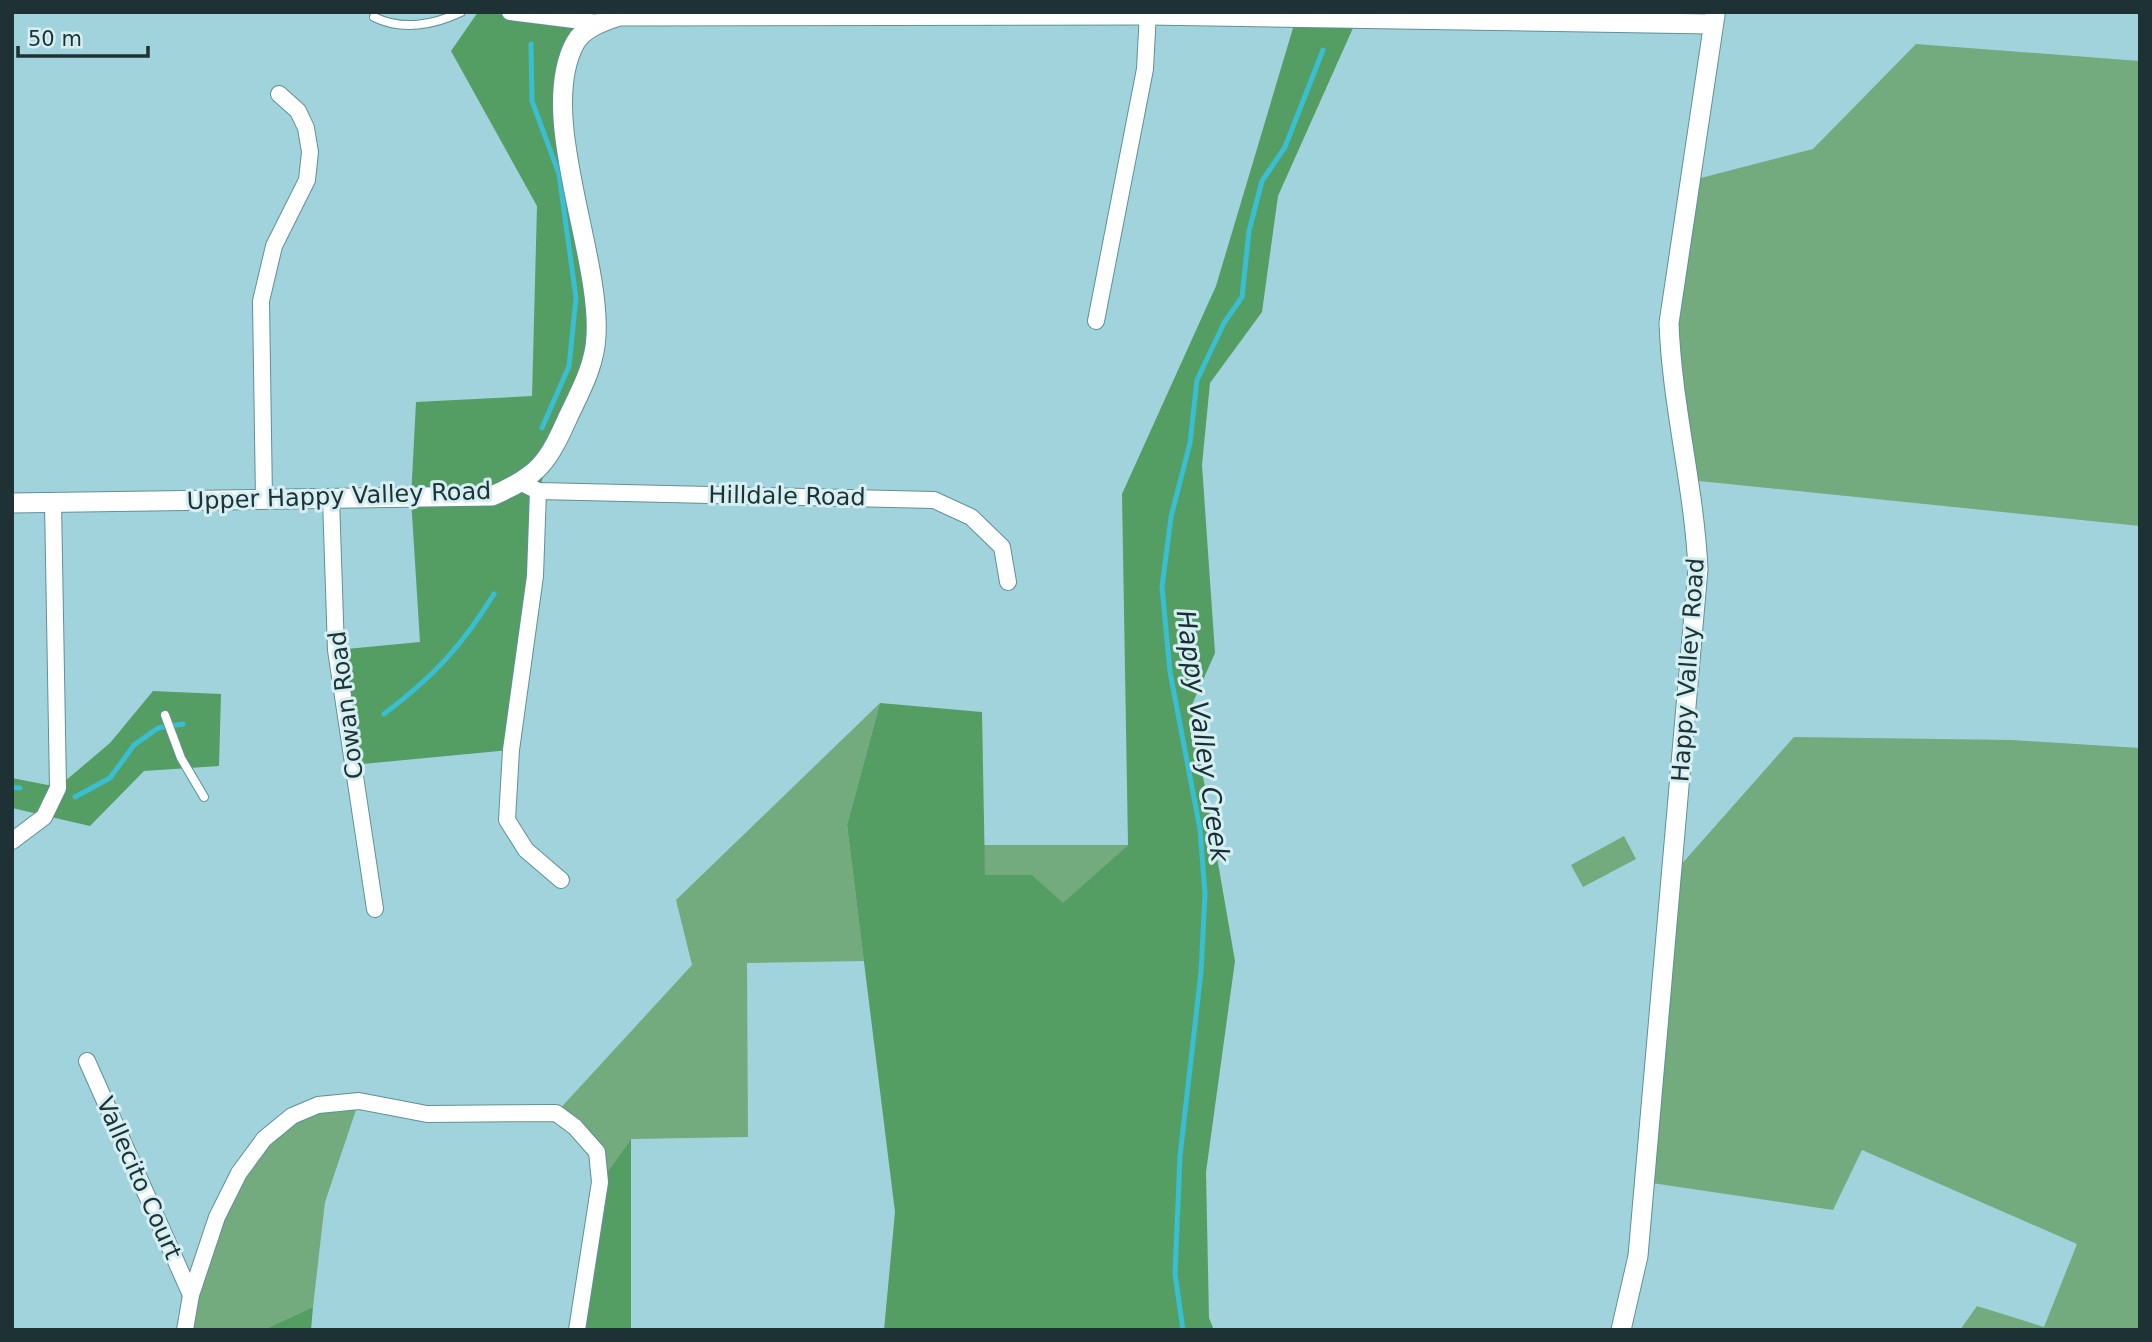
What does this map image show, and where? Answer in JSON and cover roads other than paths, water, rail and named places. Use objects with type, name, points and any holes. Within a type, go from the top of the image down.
[{"type":"street","points":[[510,12],[598,23],[619,16],[700,13],[1148,13],[1714,18]]},
{"type":"street","points":[[1096,321],[1145,69],[1148,13]]},
{"type":"street","name":"Happy Valley Road","points":[[1621,1330],[1638,1256],[1698,569],[1696,520],[1671,365],[1669,323],[1714,18]]},
{"type":"street","name":"Upper Happy Valley Road","points":[[12,503],[492,496],[530,487],[556,445],[593,359],[597,334],[591,277],[564,120],[565,72],[576,41],[598,23]]},
{"type":"street","points":[[264,500],[261,300],[274,246],[307,180],[310,152],[306,128],[298,111],[279,94]]},
{"type":"street","points":[[530,487],[535,576],[511,750],[507,820],[526,850],[561,880]]},
{"type":"street","name":"Hilldale Road","points":[[530,487],[934,500],[971,517],[1002,547],[1009,582]]},
{"type":"street","name":"Cowan Road","points":[[331,499],[336,650],[375,909]]},
{"type":"street","points":[[12,841],[44,817],[58,788],[53,502]]},
{"type":"street","name":"Vallecito Court","points":[[87,1061],[191,1295]]},
{"type":"street","points":[[185,1330],[191,1295],[217,1217],[239,1173],[264,1139],[292,1115],[318,1105],[359,1101],[427,1114],[556,1113],[575,1127],[597,1152],[599,1165],[598,1208],[577,1330]]},
{"type":"lane","points":[[374,17],[393,23],[421,25],[461,12]]},
{"type":"lane","points":[[165,715],[168,730],[204,797]]},
{"type":"waterway","points":[[531,44],[532,101],[559,174],[576,298],[569,366],[542,428]]},
{"type":"waterway","name":"Happy Valley Creek","points":[[1183,1330],[1175,1274],[1180,1156],[1201,972],[1205,894],[1200,829],[1170,672],[1162,587],[1171,517],[1190,443],[1197,380],[1224,323],[1242,297],[1249,231],[1262,181],[1285,147],[1323,50]]},
{"type":"waterway","points":[[384,714],[445,660],[494,594]]},
{"type":"waterway","points":[[75,797],[110,778],[134,745],[158,728],[183,724]]},
{"type":"waterway","points":[[12,787],[20,788]]}]
